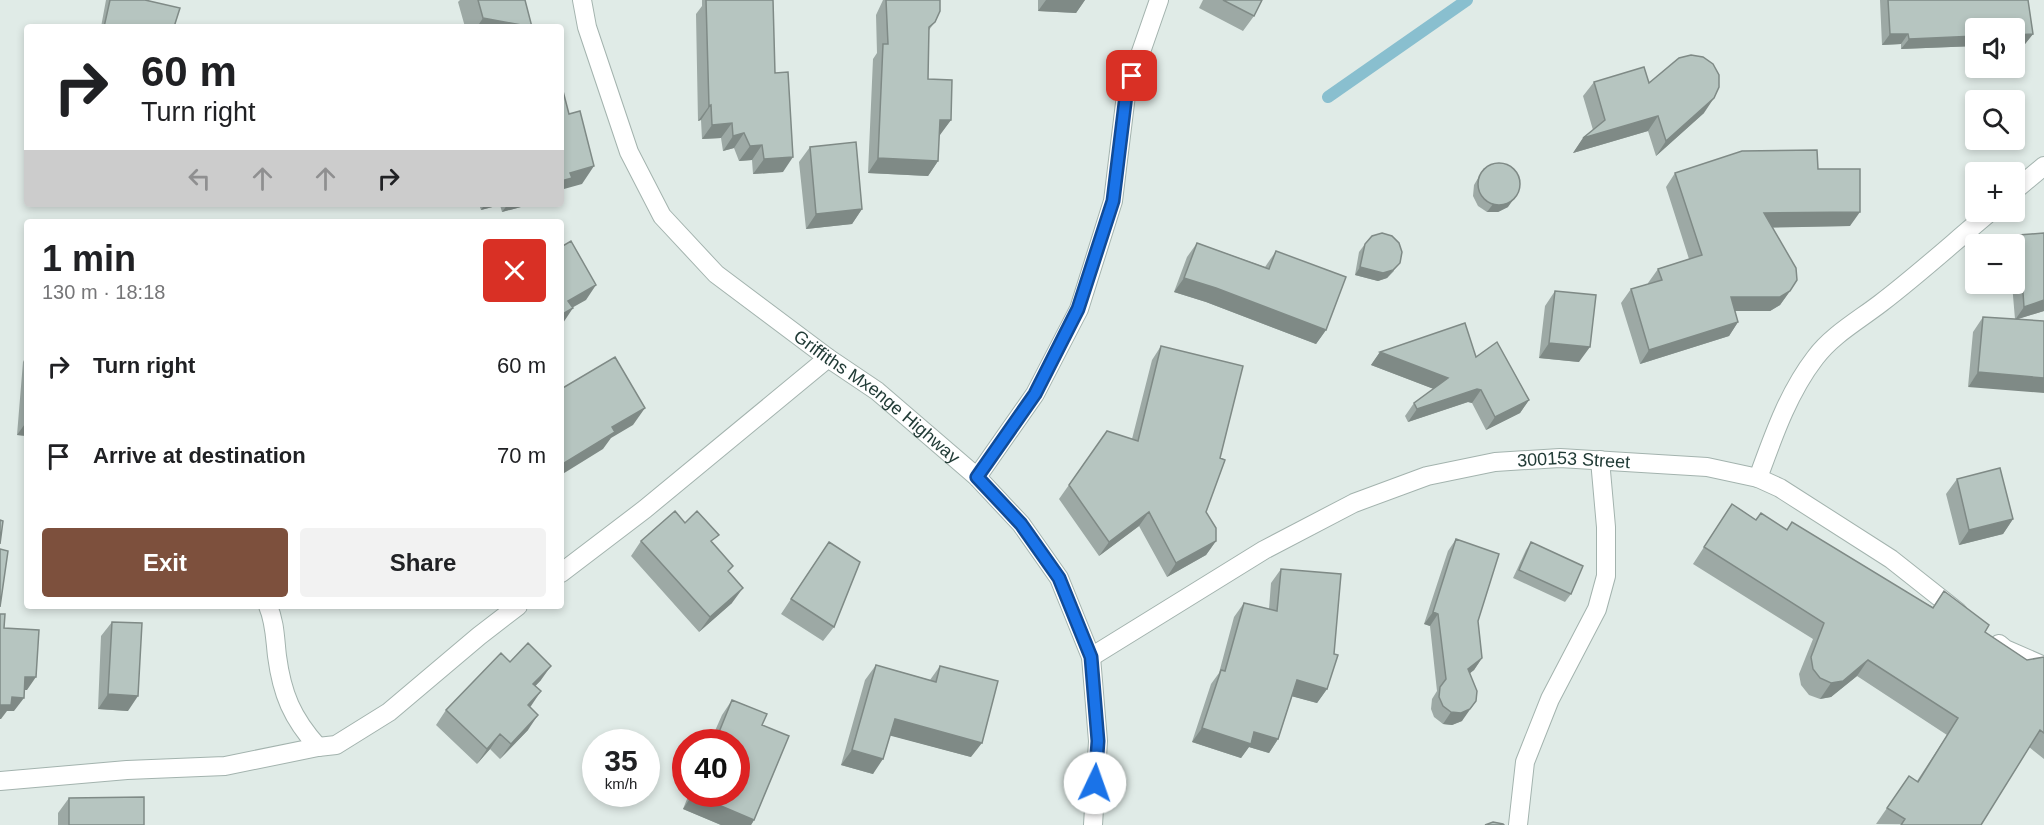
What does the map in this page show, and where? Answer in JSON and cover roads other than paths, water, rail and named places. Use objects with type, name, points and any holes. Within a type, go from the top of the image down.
[{"type":"street","name":"Griffiths Mxenge Highway","points":[[582,0],[587,27],[629,152],[662,216],[716,274],[828,358],[877,391],[977,477],[1021,524],[1059,578],[1091,657],[1098,741],[1093,825]]},
{"type":"street","points":[[977,477],[1035,394],[1078,309],[1113,201],[1126,95],[1159,0]]},
{"type":"street","points":[[2025,182],[2044,166]]},
{"type":"street","points":[[1758,478],[1778,425],[1802,378],[1816,357],[1845,329],[1881,303],[1978,222]]},
{"type":"street","points":[[564,571],[645,509],[828,358]]},
{"type":"street","name":"300153 Street","points":[[1091,657],[1264,550],[1354,502],[1427,476],[1495,462],[1560,458],[1707,467],[1758,478],[1780,488],[1891,559],[1970,621]]},
{"type":"street","points":[[1518,825],[1525,762],[1550,699],[1597,609],[1606,576],[1606,527],[1600,460]]},
{"type":"street","points":[[270,609],[274,618],[279,668],[286,698],[302,729],[318,747]]},
{"type":"street","points":[[0,781],[127,770],[225,766],[336,745],[389,712],[514,609]]},
{"type":"street","points":[[1987,635],[2005,649],[2044,666]]},
{"type":"waterway","points":[[1328,97],[1467,0]]}]
